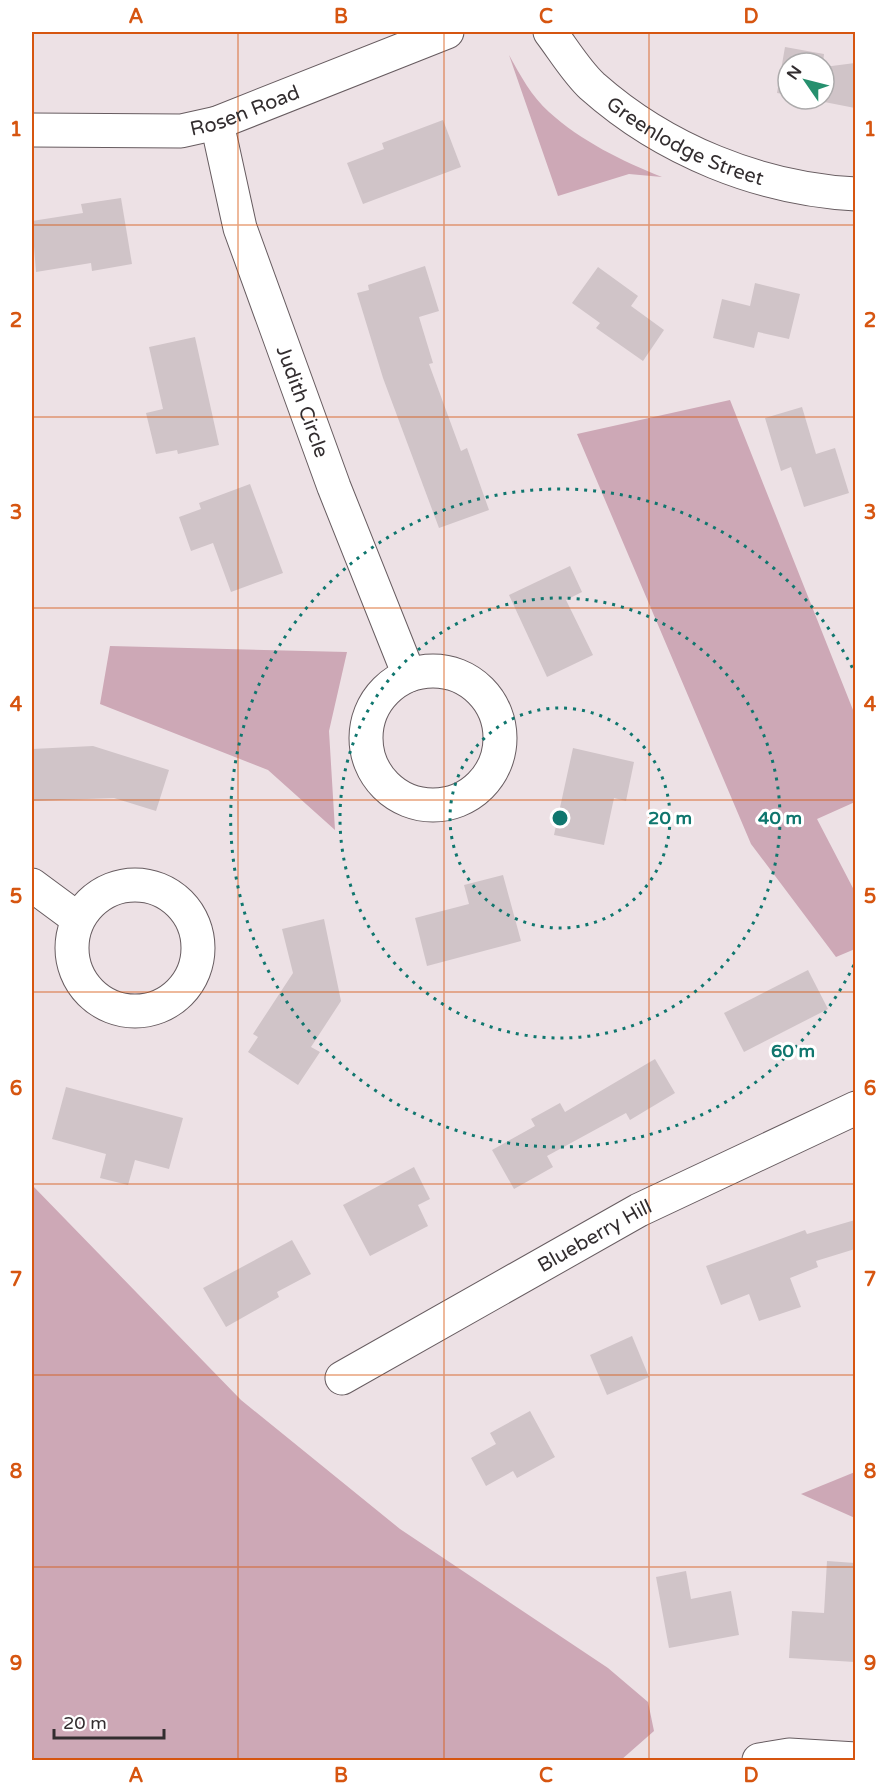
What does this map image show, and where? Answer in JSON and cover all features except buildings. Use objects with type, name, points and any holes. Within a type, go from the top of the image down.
[{"type":"street","name":"Rosen Road","points":[[32,130],[181,131],[217,123],[447,32]]},
{"type":"street","name":"Greenlodge Street","points":[[550,32],[591,85],[659,136],[752,177],[830,193],[855,194]]},
{"type":"street","name":"Judith Circle","points":[[217,123],[240,228],[334,487],[409,675]]},
{"type":"street","points":[[430,671],[452,673],[471,682],[486,697],[497,716],[500,737],[497,758],[487,778],[471,793],[453,802],[431,805],[411,801],[393,792],[378,778],[369,759],[366,739],[368,719],[378,700],[391,685],[409,675],[430,671]]},
{"type":"street","points":[[32,885],[78,919]]},
{"type":"street","name":"Blueberry Hill","points":[[342,1378],[639,1210],[855,1108]]},
{"type":"street","points":[[759,1761],[789,1755],[855,1759]]},
{"type":"shaded area","points":[[509,55],[537,100],[561,122],[602,149],[662,177],[629,174],[558,196]]},
{"type":"shaded area","points":[[730,400],[855,715],[855,802],[817,819],[855,892],[855,949],[836,957],[751,844],[577,434]]},
{"type":"shaded area","points":[[110,646],[347,652],[329,731],[335,830],[268,770],[100,704]]},
{"type":"shaded area","points":[[32,1185],[241,1400],[400,1529],[608,1668],[648,1702],[654,1731],[621,1760],[32,1760]]},
{"type":"shaded area","points":[[855,1472],[855,1518],[801,1494]]}]
